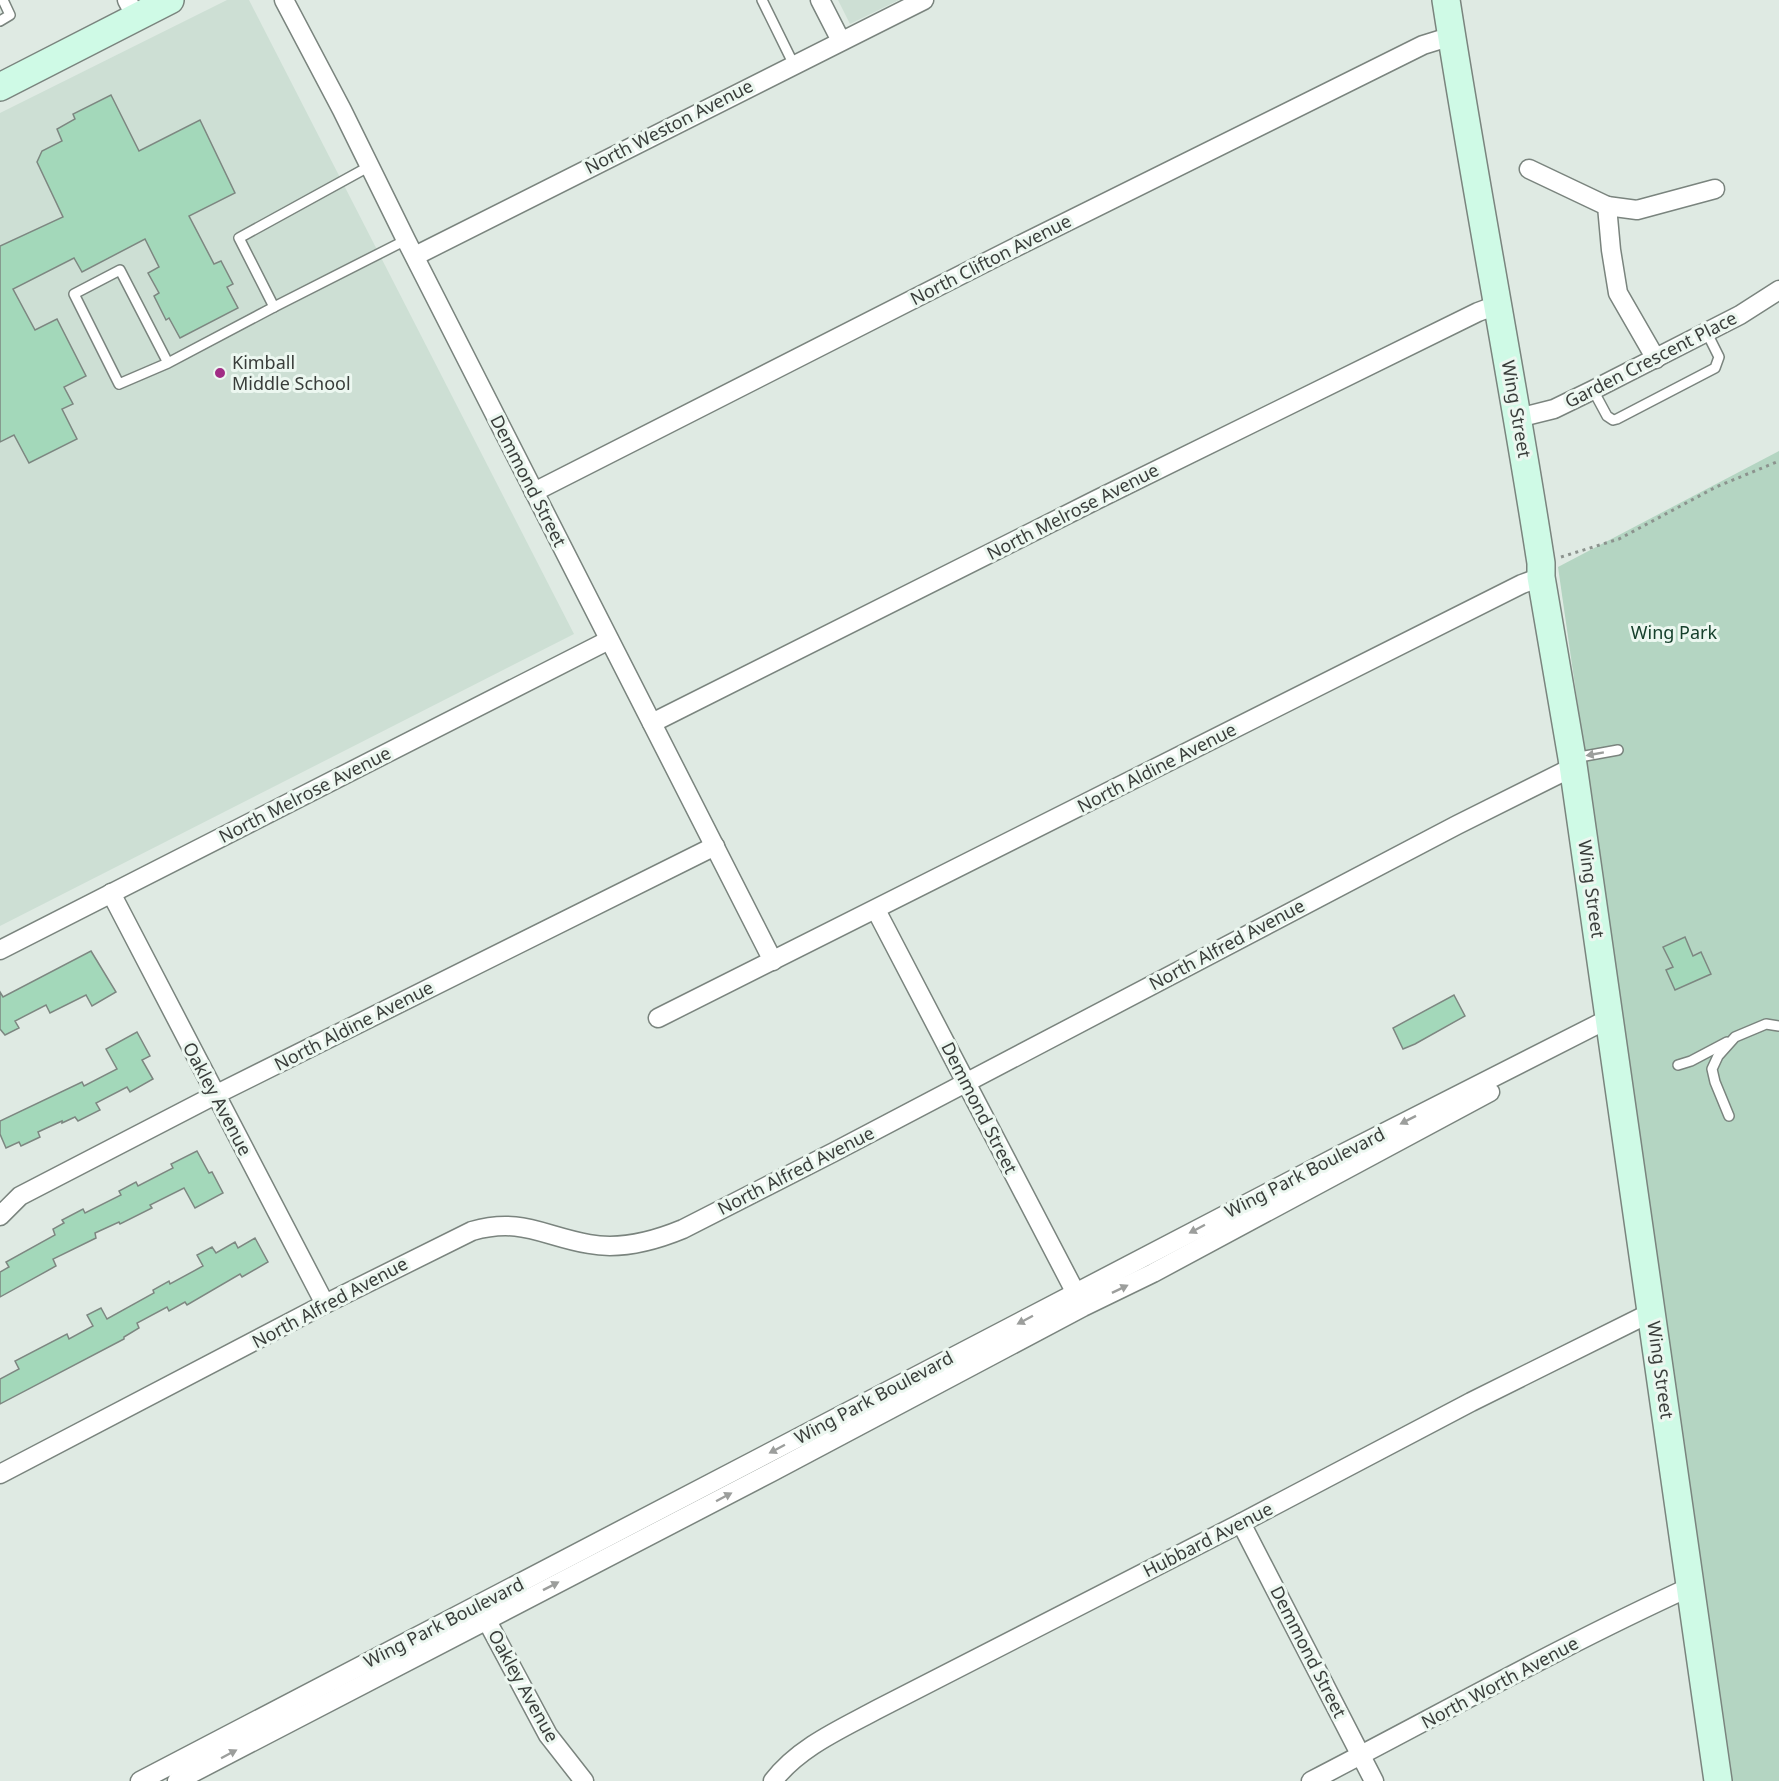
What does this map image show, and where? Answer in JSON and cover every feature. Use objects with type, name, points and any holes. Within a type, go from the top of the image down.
[{"type":"street","points":[[0,87],[132,9],[170,0]]},
{"type":"street","name":"Demmond Street","points":[[284,0],[773,961]]},
{"type":"street","points":[[820,0],[841,40]]},
{"type":"street","name":"North Weston Avenue","points":[[415,256],[924,0]]},
{"type":"street","name":"Wing Street","points":[[1446,0],[1518,418],[1541,563],[1541,577],[1573,763],[1718,1781]]},
{"type":"street","name":"North Clifton Avenue","points":[[534,492],[1019,246],[1423,45],[1452,36]]},
{"type":"street","points":[[1529,169],[1607,206],[1637,210],[1714,189]]},
{"type":"street","points":[[1607,206],[1618,293],[1656,359]]},
{"type":"street","name":"Garden Crescent Place","points":[[1518,418],[1554,409],[1707,333],[1779,291]]},
{"type":"street","name":"North Melrose Avenue","points":[[652,723],[1096,500],[1478,312],[1497,305]]},
{"type":"street","name":"North Aldine Avenue","points":[[658,1018],[1522,584],[1541,577]]},
{"type":"street","name":"North Melrose Avenue","points":[[0,950],[609,640]]},
{"type":"street","name":"North Alfred Avenue","points":[[0,1474],[325,1304],[472,1231],[491,1226],[520,1226],[591,1245],[612,1246],[642,1243],[663,1237],[834,1152],[1573,763]]},
{"type":"street","name":"North Aldine Avenue","points":[[0,1216],[20,1196],[215,1095],[715,846]]},
{"type":"street","name":"Oakley Avenue","points":[[111,893],[325,1304]]},
{"type":"street","name":"Demmond Street","points":[[876,910],[1079,1300]]},
{"type":"street","name":"Wing Park Boulevard","points":[[140,1781],[1079,1300],[1153,1273],[1610,1023]]},
{"type":"street","name":"Wing Park Boulevard","points":[[177,1781],[772,1472],[1079,1300]]},
{"type":"street","name":"Hubbard Avenue","points":[[773,1781],[799,1755],[839,1730],[1482,1397],[1652,1312]]},
{"type":"street","name":"Demmond Street","points":[[1242,1523],[1374,1781]]},
{"type":"street","name":"North Worth Avenue","points":[[1311,1781],[1654,1603],[1690,1587]]},
{"type":"street","name":"Oakley Avenue","points":[[486,1619],[548,1735],[584,1781]]},
{"type":"lane","points":[[0,21],[10,15],[3,0]]},
{"type":"lane","points":[[762,0],[794,65]]},
{"type":"lane","points":[[274,307],[239,238],[370,166]]},
{"type":"lane","points":[[168,363],[120,270],[74,294],[120,384],[168,363],[406,240]]},
{"type":"lane","points":[[1593,390],[1607,416],[1613,420],[1617,419],[1715,368],[1719,357],[1707,333]]},
{"type":"lane","points":[[1573,763],[1618,750]]},
{"type":"lane","points":[[1678,1065],[1698,1058],[1735,1037],[1766,1024],[1779,1026]]},
{"type":"lane","points":[[1730,1116],[1715,1082],[1712,1069],[1718,1056],[1735,1037]]},
{"type":"lane","points":[[1698,1058],[1712,1069]]},
{"type":"path","points":[[1541,577],[1562,556],[1619,539],[1716,488],[1779,461]]},
{"type":"shaded area","name":"Kimball Middle School","points":[[227,0],[249,0],[574,634],[0,926],[0,113]]},
{"type":"shaded area","points":[[838,0],[899,0],[850,24]]},
{"type":"green space","name":"Wing Park","points":[[1779,451],[1779,1781],[1732,1781],[1558,567]]},
{"type":"building","points":[[111,95],[139,151],[200,120],[235,193],[189,216],[214,264],[221,261],[233,284],[227,287],[238,308],[180,338],[169,318],[166,320],[154,296],[159,293],[148,273],[159,267],[145,239],[82,272],[74,258],[13,289],[35,330],[57,319],[86,376],[64,387],[73,404],[62,409],[77,439],[29,463],[14,435],[0,442],[0,246],[63,217],[37,162],[42,151],[62,141],[57,129],[75,119],[73,114]]},
{"type":"building","points":[[1685,937],[1693,956],[1701,952],[1711,974],[1675,990],[1666,970],[1673,967],[1663,947]]},
{"type":"building","points":[[91,951],[116,992],[92,1006],[86,995],[50,1013],[46,1005],[15,1021],[19,1028],[5,1035],[0,1029],[0,992],[3,997]]},
{"type":"building","points":[[1454,995],[1465,1016],[1403,1049],[1393,1028]]},
{"type":"building","points":[[137,1032],[150,1056],[142,1060],[153,1079],[130,1092],[127,1087],[96,1103],[100,1110],[78,1121],[75,1117],[62,1123],[62,1121],[38,1132],[40,1137],[21,1146],[19,1142],[6,1148],[0,1134],[0,1121],[82,1082],[84,1086],[117,1069],[106,1049]]},
{"type":"building","points":[[197,1151],[223,1193],[195,1208],[184,1188],[150,1205],[152,1208],[95,1233],[96,1238],[53,1259],[56,1266],[0,1297],[0,1272],[9,1267],[6,1262],[55,1235],[53,1229],[64,1223],[62,1220],[83,1209],[85,1213],[121,1195],[119,1191],[136,1182],[138,1186],[173,1168],[171,1164]]},
{"type":"building","points":[[255,1238],[268,1262],[242,1277],[240,1274],[187,1305],[185,1302],[169,1311],[167,1307],[137,1323],[139,1328],[124,1339],[0,1404],[0,1379],[19,1369],[15,1361],[67,1334],[69,1339],[93,1326],[87,1315],[101,1308],[107,1319],[154,1293],[153,1290],[169,1281],[170,1284],[203,1266],[197,1255],[212,1247],[216,1253],[235,1242],[238,1248]]},
{"type":"place","name":"Kimball Middle School","points":[[220,373]]}]
